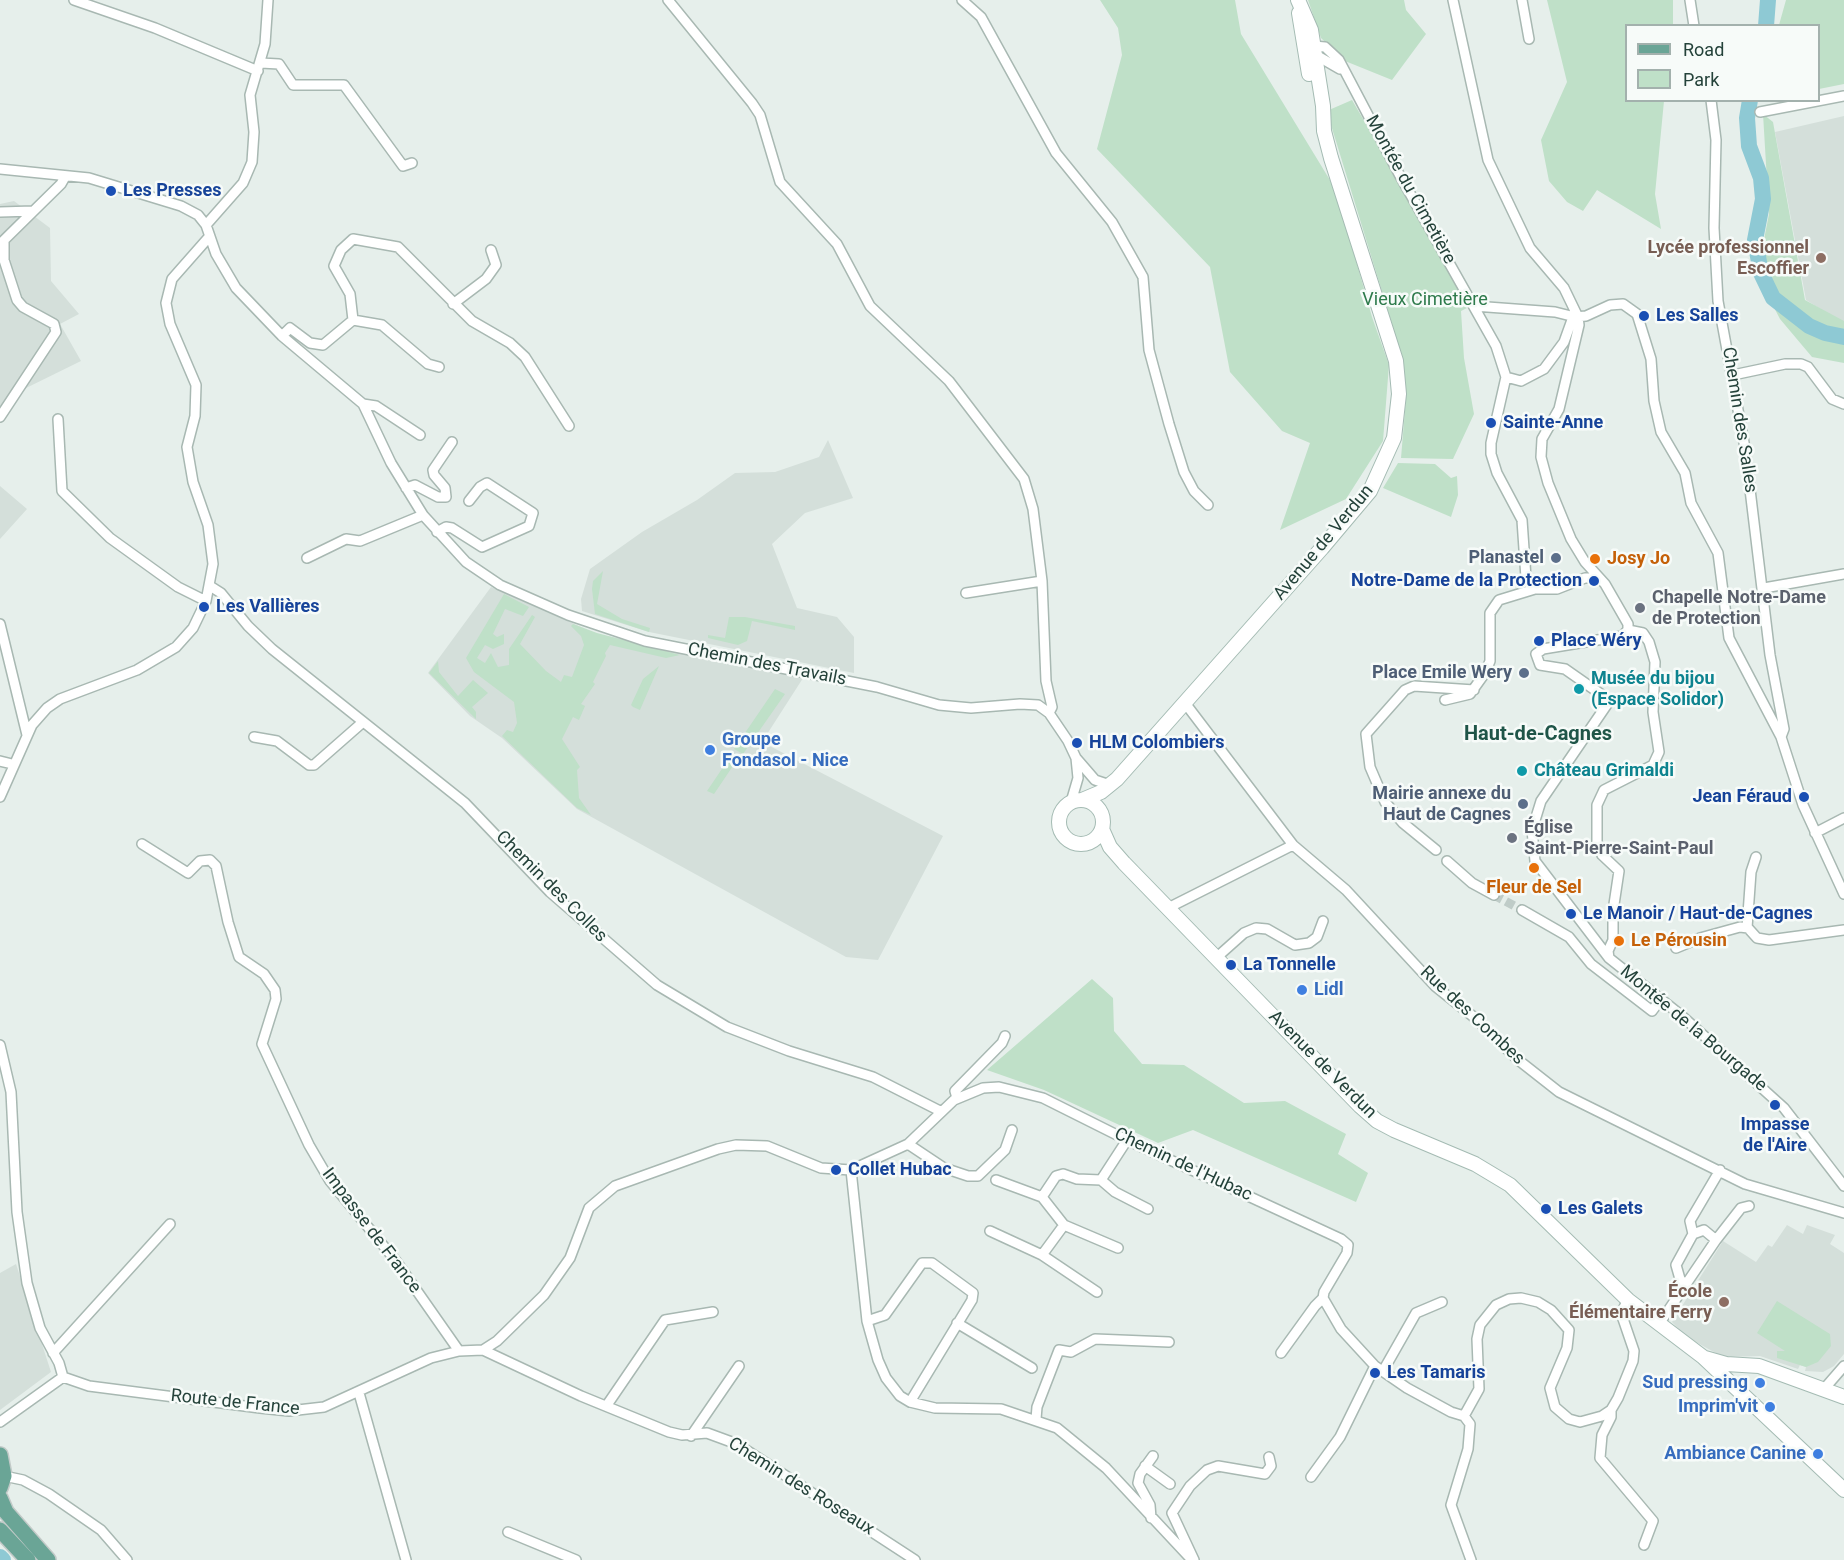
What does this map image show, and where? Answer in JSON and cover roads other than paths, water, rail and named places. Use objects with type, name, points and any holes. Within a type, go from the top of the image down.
[{"type":"main road","name":"Avenue de Verdun","points":[[1083,800],[1114,782],[1366,497],[1379,477],[1394,438],[1400,394],[1396,361],[1324,131],[1314,51],[1300,9]]},
{"type":"main road","points":[[1300,9],[1310,76],[1324,131]]},
{"type":"main road","name":"Avenue de Verdun","points":[[1102,813],[1114,782]]},
{"type":"main road","points":[[1083,800],[1102,813],[1102,829],[1094,840],[1088,843],[1071,841],[1062,833],[1060,816],[1083,800]]},
{"type":"main road","name":"Avenue de Verdun","points":[[1102,829],[1110,847],[1124,863],[1377,1121],[1475,1164],[1510,1185],[1628,1300],[1703,1358],[1844,1490]]},
{"type":"main road","name":"Avenue de Verdun","points":[[1088,843],[1124,863]]},
{"type":"main road","points":[[1703,1358],[1726,1364],[1750,1365],[1844,1397]]},
{"type":"main road","points":[[1733,1388],[1734,1376],[1739,1370],[1750,1365]]},
{"type":"main road","points":[[0,1455],[2,1482]]},
{"type":"main road","points":[[0,1498],[6,1512],[48,1560]]},
{"type":"main road","points":[[3,1534],[28,1560]]},
{"type":"street","points":[[74,0],[260,67],[279,64],[293,85],[344,85],[403,166],[412,163]]},
{"type":"street","points":[[0,169],[89,178],[181,206],[198,215],[206,225],[235,194],[249,173],[254,147],[250,95],[260,67],[268,24],[268,0]]},
{"type":"street","points":[[668,0],[760,115],[780,182],[837,244],[870,306],[949,381],[1017,467],[1029,493],[1042,581],[1047,681],[1052,707],[1048,713]]},
{"type":"street","points":[[962,0],[981,17],[1056,153],[1112,222],[1143,277],[1149,350],[1169,424],[1184,472],[1194,491],[1209,505]]},
{"type":"street","points":[[1453,0],[1488,160],[1530,248],[1564,288],[1579,325],[1559,409],[1542,439],[1541,448],[1548,483],[1571,539],[1585,562],[1615,601],[1629,630],[1643,633],[1649,642],[1655,662],[1653,712],[1659,752],[1653,765],[1604,790],[1597,805],[1597,843],[1602,855],[1619,871],[1613,911],[1613,940],[1608,951],[1609,958]]},
{"type":"street","points":[[1522,0],[1529,39]]},
{"type":"street","points":[[1690,0],[1694,24]]},
{"type":"street","points":[[1310,76],[1314,51]]},
{"type":"street","name":"Montée du Cimetière","points":[[1314,51],[1337,65],[1346,75],[1496,346],[1506,377]]},
{"type":"street","points":[[1820,101],[1844,96]]},
{"type":"street","name":"Chemin des Salles","points":[[1711,102],[1716,140],[1714,228],[1718,301],[1733,375],[1764,588],[1770,654],[1784,729],[1781,737]]},
{"type":"street","points":[[1760,112],[1812,102]]},
{"type":"street","points":[[0,417],[56,332],[54,324],[23,308],[17,300],[4,260],[2,243],[61,184],[65,177]]},
{"type":"street","points":[[0,212],[33,211]]},
{"type":"street","name":"Chemin des Travails","points":[[206,225],[216,254],[236,288],[282,336],[363,404],[391,463],[423,514],[466,562],[500,585],[621,635],[878,687],[939,705],[971,708],[1020,704],[1038,705]]},
{"type":"street","points":[[0,797],[12,764],[38,718],[60,699],[137,670],[176,647],[193,628],[206,601],[213,564],[208,525],[193,482],[186,447],[195,416],[196,385],[170,324],[166,303],[172,279],[209,237]]},
{"type":"street","points":[[353,320],[350,294],[334,266],[341,250],[353,239],[398,247],[472,321],[510,343],[525,357],[569,426]]},
{"type":"street","points":[[453,304],[486,279],[496,264],[491,250]]},
{"type":"street","points":[[1474,306],[1555,312],[1575,317],[1616,304],[1629,306],[1639,316],[1651,359],[1654,401],[1661,432],[1685,473],[1691,503],[1718,553],[1729,638],[1781,737],[1803,805],[1844,894]]},
{"type":"street","points":[[1535,589],[1526,578],[1522,520],[1497,473],[1491,454],[1491,443],[1506,377],[1521,381],[1544,369],[1564,342],[1575,317]]},
{"type":"street","points":[[282,336],[290,328],[310,343],[323,345],[353,320],[382,325],[428,364],[439,367]]},
{"type":"street","points":[[1733,375],[1785,364],[1801,364],[1808,367],[1819,378],[1832,399],[1844,404]]},
{"type":"street","name":"Chemin des Travails","points":[[363,404],[376,406],[420,435]]},
{"type":"street","points":[[58,418],[62,491],[110,538],[178,587],[206,601]]},
{"type":"street","points":[[406,488],[415,485],[438,497],[446,497],[444,488],[433,470],[452,442]]},
{"type":"street","points":[[437,532],[446,527],[452,528],[482,547],[529,526],[533,513],[487,483],[480,487],[469,501]]},
{"type":"street","points":[[307,558],[346,539],[360,541],[423,514]]},
{"type":"street","points":[[1580,579],[1584,573],[1585,562]]},
{"type":"street","points":[[1764,588],[1844,574]]},
{"type":"street","points":[[1445,700],[1467,696],[1474,690],[1490,661],[1490,617],[1496,603],[1502,598],[1535,589],[1557,589],[1580,579],[1599,578]]},
{"type":"street","points":[[966,593],[1042,581]]},
{"type":"street","name":"Chemin des Colles","points":[[210,586],[221,593],[248,626],[272,648],[465,802],[550,892],[657,985],[727,1027],[789,1051],[873,1077],[940,1111]]},
{"type":"street","points":[[0,624],[27,735]]},
{"type":"street","name":"Montée de la Bourgade","points":[[1629,630],[1616,637],[1543,649],[1537,652],[1535,658],[1540,665],[1571,672],[1605,698],[1608,703],[1541,801],[1533,823],[1534,861],[1609,958],[1661,999],[1784,1108],[1844,1186]]},
{"type":"street","points":[[1047,681],[1038,705],[1048,713],[1068,741],[1076,758],[1095,780],[1114,782]]},
{"type":"street","points":[[1436,850],[1403,823],[1385,802],[1370,767],[1366,734],[1405,690],[1414,686],[1474,690]]},
{"type":"street","name":"Rue des Combes","points":[[1185,703],[1293,845],[1346,890],[1436,986],[1559,1092],[1745,1184],[1844,1213]]},
{"type":"street","points":[[254,737],[277,741],[309,765],[314,765],[363,722]]},
{"type":"street","points":[[1076,758],[1083,800]]},
{"type":"street","points":[[0,761],[12,764]]},
{"type":"street","points":[[1078,778],[1083,800]]},
{"type":"street","points":[[1815,833],[1844,818]]},
{"type":"street","name":"Impasse de France","points":[[142,844],[188,873],[200,861],[210,860],[216,866],[228,922],[239,957],[264,974],[275,990],[276,999],[262,1044],[309,1145],[330,1180],[396,1261],[459,1351]]},
{"type":"street","points":[[1168,908],[1293,845]]},
{"type":"street","points":[[1756,858],[1751,872],[1747,928],[1754,936],[1769,940],[1844,930]]},
{"type":"street","points":[[1447,861],[1472,883],[1494,895]]},
{"type":"street","points":[[1522,910],[1569,937],[1592,964],[1652,1011],[1661,999]]},
{"type":"street","points":[[1216,958],[1253,928],[1264,928],[1291,943],[1304,945],[1317,937],[1323,921]]},
{"type":"street","points":[[1676,948],[1717,932],[1747,928]]},
{"type":"street","points":[[483,1350],[515,1327],[544,1295],[570,1258],[589,1209],[615,1186],[718,1149],[736,1145],[767,1146],[821,1168],[851,1170],[908,1144],[940,1111],[957,1098],[955,1091],[1002,1043],[1005,1036]]},
{"type":"street","points":[[0,1045],[11,1092],[17,1212],[22,1259],[38,1322],[63,1377],[0,1422]]},
{"type":"street","name":"Chemin de l'Hubac","points":[[957,1098],[983,1088],[1019,1090],[1043,1098],[1127,1140],[1341,1239],[1348,1245],[1347,1253],[1324,1292],[1323,1298],[1281,1353]]},
{"type":"street","points":[[908,1144],[944,1168],[968,1176],[978,1176],[1005,1150],[1012,1130]]},
{"type":"street","points":[[1101,1180],[1127,1140]]},
{"type":"street","points":[[851,1170],[867,1321],[886,1378],[900,1395],[910,1402],[935,1408],[1001,1409],[1057,1428],[1106,1468],[1193,1560]]},
{"type":"street","points":[[1693,1234],[1690,1221],[1720,1170]]},
{"type":"street","points":[[1042,1197],[1056,1176],[1063,1174],[1077,1179],[1101,1180],[1115,1192],[1148,1209]]},
{"type":"street","points":[[996,1180],[1042,1197],[1064,1225],[1118,1248]]},
{"type":"street","points":[[1659,1324],[1687,1287],[1716,1240],[1741,1208],[1749,1206]]},
{"type":"street","points":[[53,1353],[170,1224]]},
{"type":"street","points":[[1042,1255],[1064,1225]]},
{"type":"street","points":[[1687,1287],[1680,1279],[1676,1265],[1693,1234],[1704,1230],[1716,1240]]},
{"type":"street","points":[[990,1231],[1042,1255],[1097,1292]]},
{"type":"street","points":[[867,1321],[885,1315],[922,1263],[932,1263],[973,1293],[910,1402]]},
{"type":"street","points":[[1323,1298],[1348,1339],[1379,1369],[1451,1412],[1464,1416],[1470,1424],[1470,1437],[1451,1505],[1471,1560]]},
{"type":"street","points":[[1464,1416],[1479,1389],[1480,1325],[1496,1305],[1521,1298],[1538,1302],[1551,1310],[1569,1330],[1567,1348],[1550,1388],[1555,1407],[1569,1419],[1580,1422],[1590,1421],[1611,1410]]},
{"type":"street","points":[[1628,1300],[1621,1313],[1634,1351],[1633,1361],[1602,1434],[1600,1458],[1653,1521],[1644,1545]]},
{"type":"street","points":[[1311,1477],[1340,1437],[1379,1369],[1416,1313],[1442,1302]]},
{"type":"street","points":[[607,1405],[665,1320],[713,1312]]},
{"type":"street","points":[[957,1323],[1032,1368]]},
{"type":"street","points":[[1036,1419],[1037,1407],[1059,1350],[1071,1352],[1095,1339],[1169,1342]]},
{"type":"street","name":"Route de France","points":[[63,1377],[81,1384],[289,1411],[324,1407],[359,1393],[431,1358],[459,1351],[483,1350]]},
{"type":"street","name":"Chemin des Roseaux","points":[[483,1350],[581,1396],[669,1431],[691,1436],[707,1433],[722,1437],[751,1451],[915,1560]]},
{"type":"street","points":[[691,1436],[739,1366]]},
{"type":"street","points":[[1824,1389],[1844,1366]]},
{"type":"street","points":[[359,1393],[406,1560]]},
{"type":"street","points":[[1151,1518],[1150,1505],[1138,1483],[1145,1466],[1153,1456]]},
{"type":"street","points":[[1193,1560],[1172,1513],[1190,1486],[1207,1470],[1218,1466],[1264,1474],[1271,1466],[1269,1457]]},
{"type":"street","points":[[1145,1466],[1170,1484]]},
{"type":"street","points":[[2,1482],[23,1480],[49,1494],[101,1530],[127,1560]]},
{"type":"street","points":[[508,1532],[576,1560]]},
{"type":"waterway","points":[[1766,24],[1768,0]]},
{"type":"waterway","points":[[1750,102],[1747,118],[1749,146],[1761,178],[1763,199],[1755,240],[1761,273],[1773,298],[1809,326],[1825,333],[1844,337]]},
{"type":"waterway","points":[[0,1557],[3,1560]]},
{"type":"tunnel","points":[[1494,895],[1522,910]]},
{"type":"place","name":"Les Presses","points":[[111,191]]},
{"type":"place","name":"Lycée professionnel Escoffier","points":[[1821,258]]},
{"type":"place","name":"Les Salles","points":[[1644,316]]},
{"type":"place","name":"Sainte-Anne","points":[[1491,423]]},
{"type":"place","name":"Planastel","points":[[1556,558]]},
{"type":"place","name":"Josy Jo","points":[[1595,559]]},
{"type":"place","name":"Notre-Dame de la Protection","points":[[1594,581]]},
{"type":"place","name":"Les Vallières","points":[[204,607]]},
{"type":"place","name":"Chapelle Notre-Dame de Protection","points":[[1640,608]]},
{"type":"place","name":"Place Wéry","points":[[1539,641]]},
{"type":"place","name":"Place Emile Wery","points":[[1524,673]]},
{"type":"place","name":"Musée du bijou (Espace Solidor)","points":[[1579,689]]},
{"type":"place","name":"HLM Colombiers","points":[[1077,743]]},
{"type":"place","name":"Groupe Fondasol - Nice","points":[[710,750]]},
{"type":"place","name":"Château Grimaldi","points":[[1522,771]]},
{"type":"place","name":"Jean Féraud","points":[[1804,797]]},
{"type":"place","name":"Mairie annexe du Haut de Cagnes","points":[[1523,804]]},
{"type":"place","name":"Église Saint-Pierre-Saint-Paul","points":[[1512,838]]},
{"type":"place","name":"Fleur de Sel","points":[[1534,868]]},
{"type":"place","name":"Le Manoir / Haut-de-Cagnes","points":[[1571,914]]},
{"type":"place","name":"Le Pérousin","points":[[1619,941]]},
{"type":"place","name":"La Tonnelle","points":[[1231,965]]},
{"type":"place","name":"Lidl","points":[[1302,990]]},
{"type":"place","name":"Impasse de l'Aire","points":[[1775,1105]]},
{"type":"place","name":"Collet Hubac","points":[[836,1170]]},
{"type":"place","name":"Les Galets","points":[[1546,1209]]},
{"type":"place","name":"École Élémentaire Ferry","points":[[1724,1302]]},
{"type":"place","name":"Les Tamaris","points":[[1375,1373]]},
{"type":"place","name":"Sud pressing","points":[[1760,1383]]},
{"type":"place","name":"Imprim'vit","points":[[1770,1407]]},
{"type":"place","name":"Ambiance Canine","points":[[1818,1454]]},
{"type":"district","name":"Haut-de-Cagnes","points":[[1538,735]]},
{"type":"park label","name":"Vieux Cimetière","points":[[1425,300]]}]
